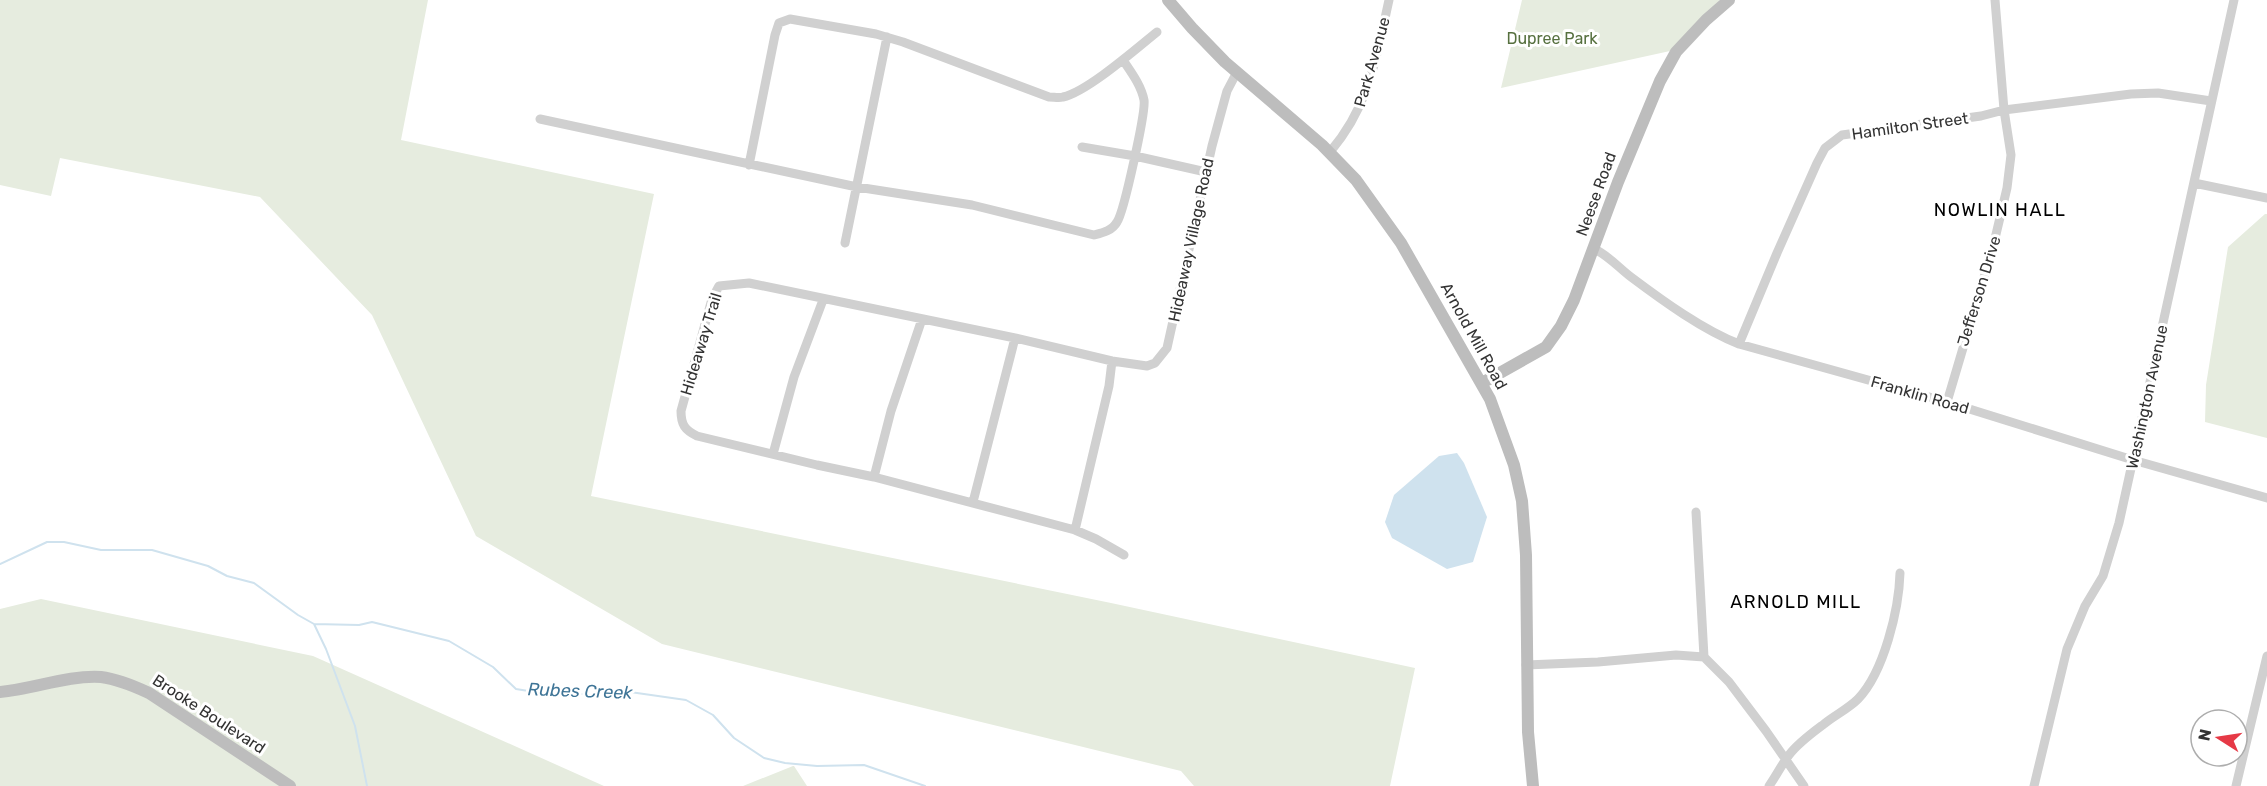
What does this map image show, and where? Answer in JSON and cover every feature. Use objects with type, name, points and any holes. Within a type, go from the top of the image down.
[{"type":"main road","name":"Arnold Mill Road","points":[[1168,0],[1192,28],[1237,72],[1330,152],[1356,180],[1391,228],[1482,383],[1509,448],[1522,501],[1526,555],[1528,732],[1533,786]]},
{"type":"main road","name":"Neese Road","points":[[1482,383],[1546,347],[1567,316],[1659,81],[1676,52],[1706,20],[1729,0]]},
{"type":"main road","name":"Brooke Boulevard","points":[[0,692],[82,677],[103,677],[126,683],[149,693],[290,786]]},
{"type":"street","name":"Park Avenue","points":[[1330,152],[1355,118],[1365,96],[1389,0]]},
{"type":"street","name":"Jefferson Drive","points":[[1947,402],[2005,203],[2011,155],[2004,110],[1995,0]]},
{"type":"street","name":"Washington Avenue","points":[[2034,786],[2067,649],[2080,615],[2103,576],[2120,523],[2234,0]]},
{"type":"street","points":[[749,165],[779,23],[790,18],[887,38],[1049,97],[1062,98],[1074,93],[1123,60],[1157,32]]},
{"type":"street","points":[[845,243],[887,38]]},
{"type":"street","points":[[540,119],[857,187],[972,205],[1094,235],[1108,231],[1117,223],[1135,156],[1145,103],[1141,90],[1123,60]]},
{"type":"street","name":"Hideaway Village Road","points":[[1112,361],[1147,366],[1155,363],[1167,348],[1206,172],[1227,91],[1237,72]]},
{"type":"street","name":"Hamilton Street","points":[[1739,344],[1776,253],[1817,164],[1825,148],[1835,139],[1853,132],[1981,116],[2004,110],[2158,93],[2211,102]]},
{"type":"street","points":[[1082,147],[1206,172]]},
{"type":"street","points":[[2194,183],[2267,198]]},
{"type":"street","name":"Franklin Road","points":[[1594,249],[1681,311],[1715,333],[1739,344],[1947,402],[2133,460],[2267,498]]},
{"type":"street","name":"Hideaway Trail","points":[[1112,361],[1015,338],[749,283],[719,286],[712,299],[688,380],[681,411],[681,422],[687,431],[697,436],[874,477],[1075,530],[1124,555]]},
{"type":"street","points":[[773,454],[794,377],[823,300]]},
{"type":"street","points":[[874,477],[891,411],[922,319]]},
{"type":"street","points":[[973,502],[1015,338]]},
{"type":"street","points":[[1075,530],[1109,386],[1112,361]]},
{"type":"street","points":[[1696,512],[1704,657]]},
{"type":"street","points":[[1769,786],[1797,746],[1845,709],[1865,690],[1876,669],[1889,633],[1898,599],[1900,573]]},
{"type":"street","points":[[1526,665],[1676,655],[1704,657],[1729,682],[1804,786]]},
{"type":"street","points":[[2236,786],[2264,681],[2267,656]]},
{"type":"green space","points":[[0,0],[428,0],[401,140],[654,194],[591,496],[1415,668],[1390,786],[1194,786],[1181,771],[662,644],[476,536],[372,315],[260,197],[60,158],[51,196],[0,185]]},
{"type":"green space","name":"Dupree Park","points":[[1522,0],[1720,0],[1670,51],[1501,88]]},
{"type":"green space","points":[[2267,214],[2267,438],[2205,422],[2206,385],[2228,247]]},
{"type":"green space","points":[[41,599],[313,656],[604,786],[0,786],[0,609]]},
{"type":"green space","points":[[793,766],[807,786],[743,786]]},
{"type":"water","points":[[1457,453],[1464,463],[1487,517],[1473,562],[1447,569],[1392,538],[1385,522],[1394,495],[1439,456]]},
{"type":"waterway","name":"Rubes Creek","points":[[0,564],[47,542],[64,542],[101,550],[152,550],[208,566],[227,576],[254,583],[314,624],[359,625],[372,622],[449,641],[493,667],[516,689],[547,694],[605,694],[623,691],[686,700],[713,715],[734,738],[764,758],[785,763],[817,766],[864,765],[925,786]]},
{"type":"waterway","points":[[314,624],[326,649],[355,726],[367,786]]},
{"type":"district","name":"NOWLIN HALL","points":[[2000,210]]},
{"type":"district","name":"ARNOLD MILL","points":[[1796,602]]}]
